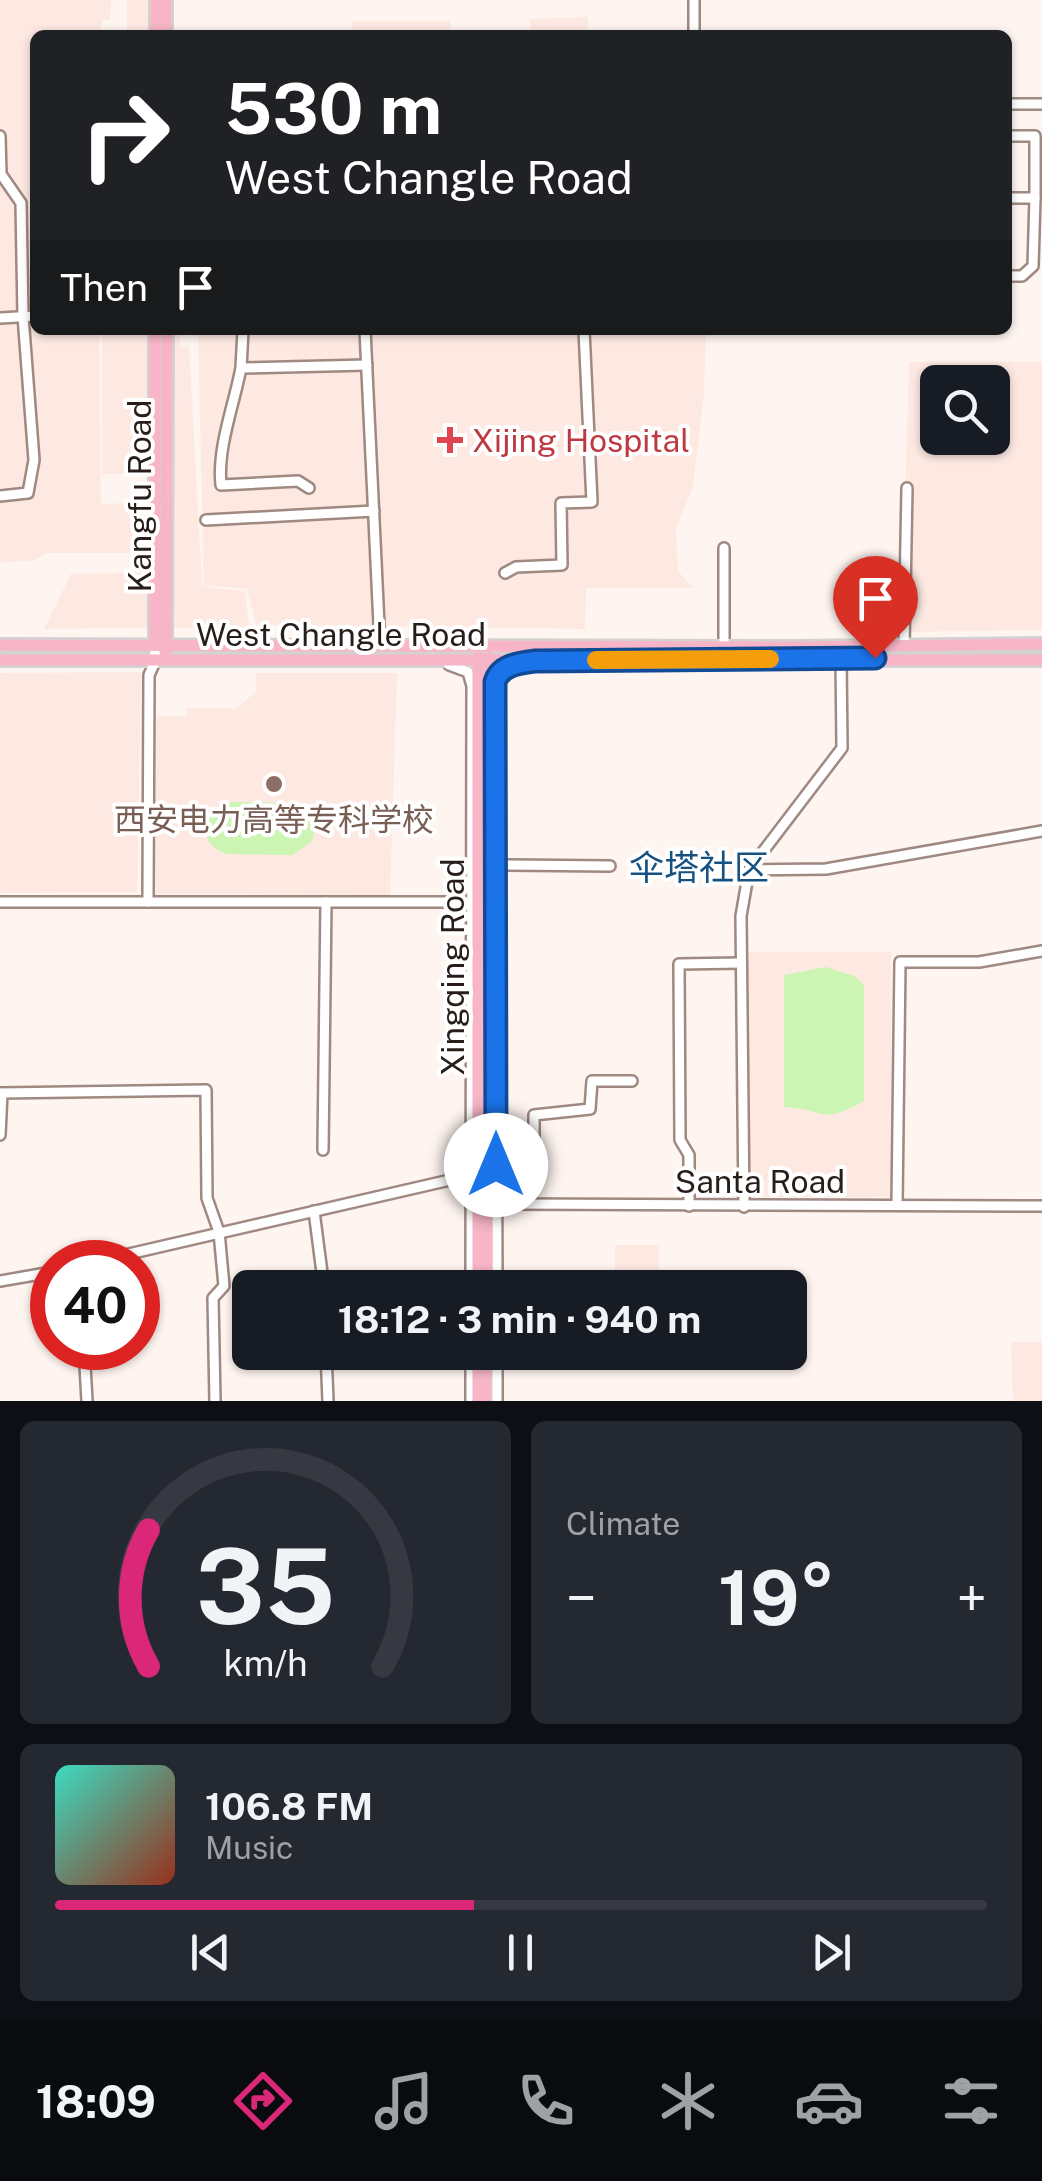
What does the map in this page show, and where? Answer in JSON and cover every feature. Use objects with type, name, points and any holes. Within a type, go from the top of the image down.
[{"type":"main road","points":[[156,0],[156,30]]},
{"type":"main road","points":[[166,0],[166,30]]},
{"type":"main road","name":"Kangfu Road","points":[[155,335],[161,645]]},
{"type":"main road","name":"Kangfu Road","points":[[160,662],[166,335]]},
{"type":"main road","name":"West Changle Road","points":[[0,645],[1042,644]]},
{"type":"main road","name":"Xingqing Road","points":[[484,646],[487,1270]]},
{"type":"main road","name":"West Changle Road","points":[[0,660],[1042,660]]},
{"type":"main road","name":"Xingqing Road","points":[[478,1270],[487,1204],[475,1175],[484,902],[478,696],[484,661]]},
{"type":"main road","points":[[472,712],[478,696]]},
{"type":"main road","points":[[474,1401],[475,1370]]},
{"type":"main road","points":[[486,1370],[486,1401]]},
{"type":"street","points":[[694,0],[694,30]]},
{"type":"street","points":[[1012,104],[1042,104]]},
{"type":"street","points":[[0,136],[1,174],[22,203],[23,316],[34,460],[28,493],[0,496]]},
{"type":"street","points":[[1012,136],[1035,136],[1033,266],[1022,276],[1012,276]]},
{"type":"street","points":[[1012,198],[1035,198]]},
{"type":"street","points":[[0,318],[30,316]]},
{"type":"street","points":[[243,335],[233,413],[219,462],[222,485],[298,481],[309,488]]},
{"type":"street","points":[[366,335],[380,646]]},
{"type":"street","points":[[504,573],[516,567],[562,565],[561,503],[592,502],[584,335]]},
{"type":"street","points":[[241,368],[367,365]]},
{"type":"street","points":[[904,646],[907,488]]},
{"type":"street","points":[[206,520],[374,512]]},
{"type":"street","points":[[724,548],[724,647]]},
{"type":"street","points":[[744,1207],[740,964],[741,916],[749,870],[842,748],[842,658]]},
{"type":"street","points":[[420,661],[456,665],[468,672],[472,686],[496,1176],[487,1204],[495,1270]]},
{"type":"street","points":[[484,902],[496,865],[496,677],[511,666],[535,661]]},
{"type":"street","points":[[148,902],[149,676],[160,662]]},
{"type":"street","points":[[749,870],[826,870],[1042,832]]},
{"type":"street","points":[[496,865],[610,866]]},
{"type":"street","points":[[0,902],[484,902]]},
{"type":"street","points":[[323,1150],[326,902]]},
{"type":"street","points":[[897,1206],[900,962],[979,962],[1042,951]]},
{"type":"street","points":[[689,1206],[689,1155],[680,1140],[679,964],[740,964]]},
{"type":"street","points":[[496,1176],[521,1176],[521,1163],[534,1150],[534,1115],[590,1109],[592,1081],[632,1082]]},
{"type":"street","points":[[0,1135],[1,1093],[206,1090],[208,1198],[219,1232],[224,1286],[213,1298],[215,1401]]},
{"type":"street","points":[[160,1246],[475,1175],[475,1270]]},
{"type":"street","name":"Santa Road","points":[[487,1204],[1042,1206]]},
{"type":"street","points":[[314,1211],[322,1270]]},
{"type":"street","points":[[0,1281],[30,1276]]},
{"type":"street","points":[[85,1370],[87,1401]]},
{"type":"street","points":[[327,1370],[328,1401]]},
{"type":"street","points":[[497,1370],[497,1401]]},
{"type":"shaded area","points":[[0,0],[111,0],[110,20],[103,20],[100,30],[30,30],[30,335],[99,335],[101,504],[133,503],[133,553],[47,553],[35,560],[0,563]]},
{"type":"shaded area","points":[[127,0],[149,0],[149,12],[165,30],[127,30]]},
{"type":"shaded area","points":[[588,17],[587,30],[530,30],[530,19]]},
{"type":"shaded area","points":[[352,21],[450,21],[451,30],[352,30]]},
{"type":"shaded area","points":[[102,335],[180,335],[180,347],[189,347],[202,586],[245,592],[249,627],[44,629],[71,574],[148,572],[148,473],[102,474]]},
{"type":"shaded area","name":"Xijing Hospital","points":[[198,335],[706,335],[693,487],[676,529],[678,571],[693,588],[586,588],[585,629],[256,625],[247,589],[204,585]]},
{"type":"shaded area","points":[[909,362],[1042,362],[1042,630],[901,632]]},
{"type":"shaded area","points":[[141,672],[137,892],[0,893],[0,673]]},
{"type":"shaded area","name":"西安电力高等专科学校","points":[[256,673],[397,673],[390,895],[156,894],[156,716],[187,716],[187,708],[236,708],[256,692]]},
{"type":"shaded area","points":[[747,952],[891,952],[891,1197],[747,1197]]},
{"type":"shaded area","points":[[615,1245],[659,1245],[659,1270],[615,1270]]},
{"type":"shaded area","points":[[1011,1342],[1042,1342],[1042,1401],[1013,1401]]},
{"type":"green space","points":[[226,802],[293,803],[313,817],[312,841],[293,855],[226,854],[210,843],[205,828],[211,814]]},
{"type":"green space","points":[[826,967],[854,976],[864,985],[864,1101],[830,1114],[784,1107],[784,975]]},
{"type":"slow traffic","points":[[596,660],[770,659]]},
{"type":"place","name":"Xijing Hospital","points":[[450,440]]},
{"type":"place","name":"西安电力高等专科学校","points":[[274,784]]},
{"type":"district","name":"伞塔社区","points":[[699,867]]},
{"type":"route","points":[[496,1165],[498,674],[511,666],[535,661],[875,658]]}]
